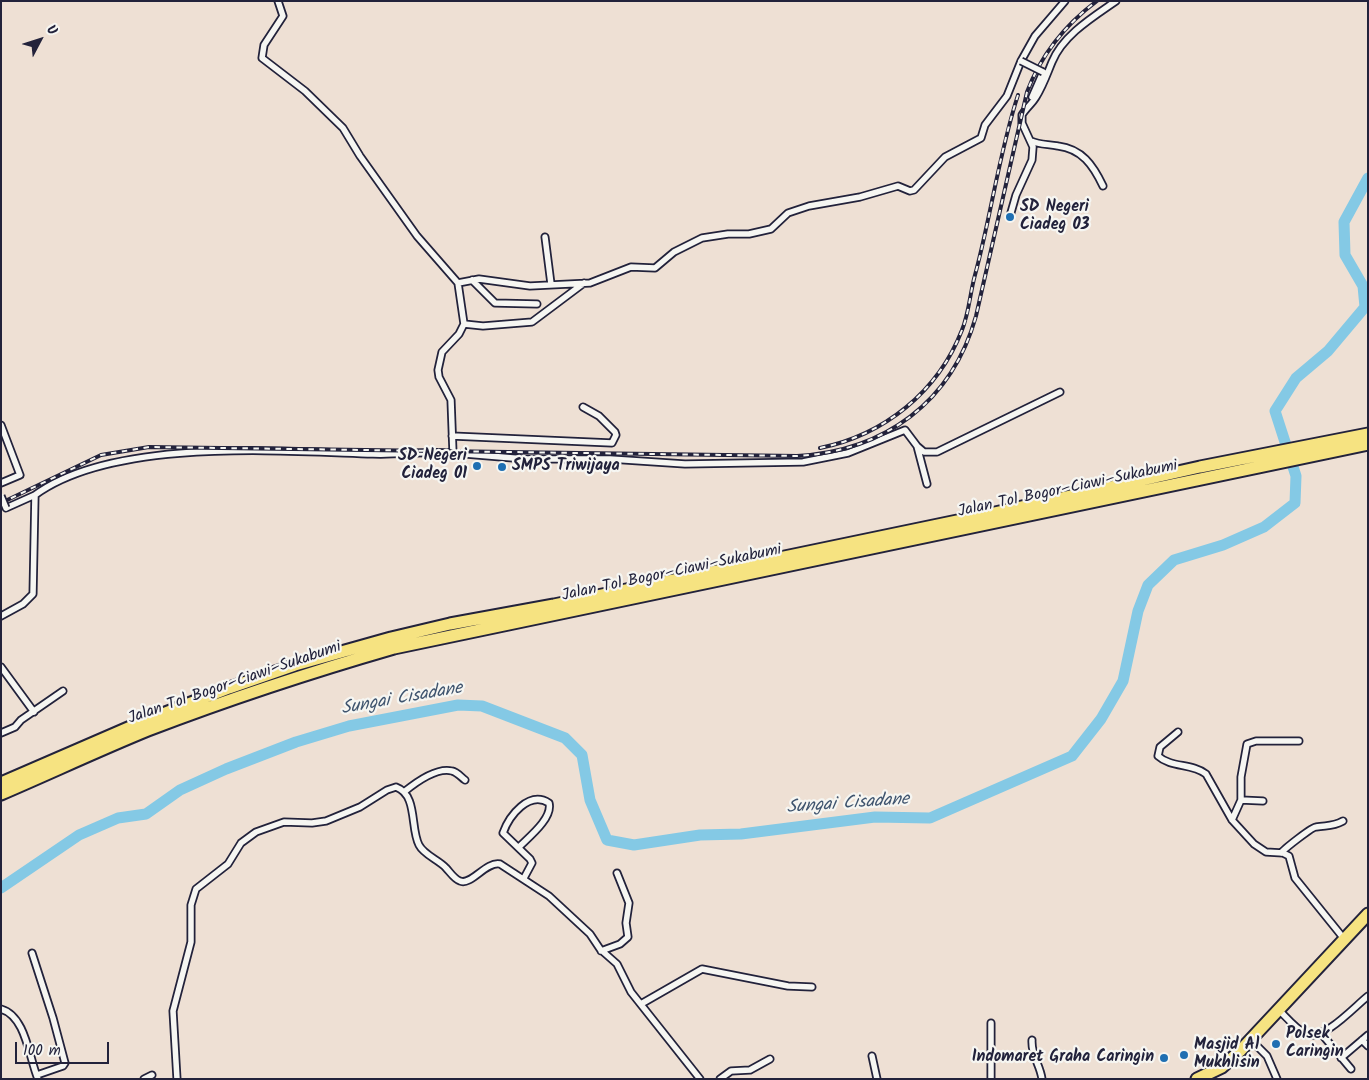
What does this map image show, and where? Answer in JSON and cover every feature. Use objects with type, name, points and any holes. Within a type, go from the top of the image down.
[{"type":"highway","name":"Jalan Tol Bogor–Ciawi–Sukabumi","points":[[1,794],[147,731],[233,699],[299,675],[394,648],[1368,434]]},
{"type":"highway","name":"Jalan Tol Bogor–Ciawi–Sukabumi","points":[[1,783],[142,722],[229,688],[295,665],[391,638],[450,624],[554,605],[1201,472],[1368,444]]},
{"type":"highway","points":[[1197,1079],[1222,1067],[1251,1040],[1368,914]]},
{"type":"street","points":[[278,1],[283,16],[262,48],[264,62],[298,85],[343,128],[360,156],[416,236],[458,283],[464,324],[459,334],[442,352],[439,366],[439,377],[451,400],[453,453]]},
{"type":"street","points":[[458,283],[472,280],[492,280],[530,286],[599,281],[631,267],[656,268],[674,252],[702,238],[728,234],[749,234],[771,229],[788,214],[804,208],[860,197],[898,186],[910,191],[914,190],[946,157],[981,138],[985,125],[1007,96],[1021,61],[1035,36],[1065,1]]},
{"type":"street","points":[[1010,216],[1016,196],[1032,160],[1033,148],[1022,123],[1022,115],[1040,91],[1052,61],[1063,46],[1086,22],[1116,1]]},
{"type":"street","points":[[1021,61],[1043,72],[1029,107]]},
{"type":"street","points":[[1031,140],[1039,145],[1073,149],[1095,170],[1103,186]]},
{"type":"street","points":[[545,237],[551,284]]},
{"type":"street","points":[[472,280],[496,303],[536,304]]},
{"type":"street","points":[[464,324],[483,326],[532,322],[584,283]]},
{"type":"street","points":[[917,446],[924,452],[937,452],[1060,392]]},
{"type":"street","points":[[452,436],[612,443],[616,432],[598,416],[583,407]]},
{"type":"street","points":[[1,425],[20,475],[1,483]]},
{"type":"street","points":[[1,496],[6,508],[56,483],[96,467],[170,454],[260,451],[388,454],[453,453],[525,459],[610,459],[686,464],[803,462],[830,458],[859,450],[902,430],[910,434],[917,446],[926,484]]},
{"type":"street","points":[[1,616],[26,602],[33,594],[35,495]]},
{"type":"street","points":[[1,667],[1,677]]},
{"type":"street","points":[[1,667],[34,712]]},
{"type":"street","points":[[1,733],[15,727],[21,720],[63,691]]},
{"type":"street","points":[[1178,732],[1160,747],[1158,756],[1166,762],[1199,770],[1206,774],[1232,820],[1260,849],[1269,853],[1282,853],[1290,858],[1297,881],[1345,940]]},
{"type":"street","points":[[1232,820],[1241,800],[1242,765],[1247,744],[1256,741],[1299,740]]},
{"type":"street","points":[[404,792],[415,782],[444,771],[457,773],[465,780]]},
{"type":"street","points":[[177,1079],[173,1011],[191,942],[191,905],[196,889],[228,864],[245,839],[261,830],[284,822],[312,823],[326,821],[366,804],[390,788],[398,788],[404,792],[410,803],[420,846],[458,880],[466,881],[495,863],[524,878],[550,896],[581,925],[595,940],[601,951],[617,964],[629,988],[700,1079]]},
{"type":"street","points":[[519,847],[546,817],[550,808],[549,803],[536,799],[525,803],[514,813],[502,833],[505,838],[528,855],[532,864],[524,878]]},
{"type":"street","points":[[1241,800],[1263,801]]},
{"type":"street","points":[[1282,853],[1288,845],[1301,838],[1313,828],[1333,826],[1342,821]]},
{"type":"street","points":[[601,951],[620,944],[628,937],[626,923],[628,902],[616,873]]},
{"type":"street","points":[[1,1009],[12,1014],[20,1027],[38,1077],[63,1066],[65,1062],[32,953]]},
{"type":"street","points":[[641,1004],[702,969],[788,986],[812,987]]},
{"type":"street","points":[[1279,1010],[1304,1033],[1313,1035],[1339,1021],[1368,996]]},
{"type":"street","points":[[991,1023],[991,1079]]},
{"type":"street","points":[[1320,1032],[1352,1070]]},
{"type":"street","points":[[1341,1058],[1368,1035]]},
{"type":"street","points":[[1032,1040],[1032,1056],[1040,1065],[1042,1079]]},
{"type":"street","points":[[1251,1040],[1267,1056],[1277,1079]]},
{"type":"street","points":[[1362,1040],[1368,1046]]},
{"type":"street","points":[[872,1056],[878,1079]]},
{"type":"street","points":[[720,1079],[731,1071],[750,1070],[770,1059]]},
{"type":"street","points":[[144,1079],[152,1075]]},
{"type":"waterway","name":"Sungai Cisadane","points":[[1,888],[79,835],[118,818],[146,814],[180,790],[226,769],[296,742],[349,726],[458,705],[482,706],[565,738],[582,755],[590,800],[607,840],[634,845],[700,835],[741,834],[875,817],[930,818],[1072,756],[1101,719],[1123,681],[1138,611],[1148,585],[1174,560],[1223,545],[1264,527],[1295,503],[1296,476],[1275,411],[1296,378],[1328,351],[1365,307],[1363,286],[1345,255],[1344,222],[1368,178]]},
{"type":"railway","points":[[1,503],[101,455],[149,447],[797,456],[829,452],[859,444],[886,432],[910,416],[932,397],[950,373],[965,347],[976,316],[1027,92],[1039,65],[1056,41],[1075,20],[1097,1]]},
{"type":"railway","points":[[820,448],[866,433],[887,421],[923,391],[939,373],[952,352],[966,317],[1011,117],[1018,95]]},
{"type":"place","name":"SD Negeri Ciadeg 03","points":[[1010,217]]},
{"type":"place","name":"SD Negeri Ciadeg 01","points":[[477,466]]},
{"type":"place","name":"SMPS Triwijaya","points":[[502,467]]},
{"type":"place","name":"Polsek Caringin","points":[[1276,1044]]},
{"type":"place","name":"Masjid Al Mukhlisin","points":[[1184,1055]]},
{"type":"place","name":"Indomaret Graha Caringin","points":[[1164,1058]]}]
